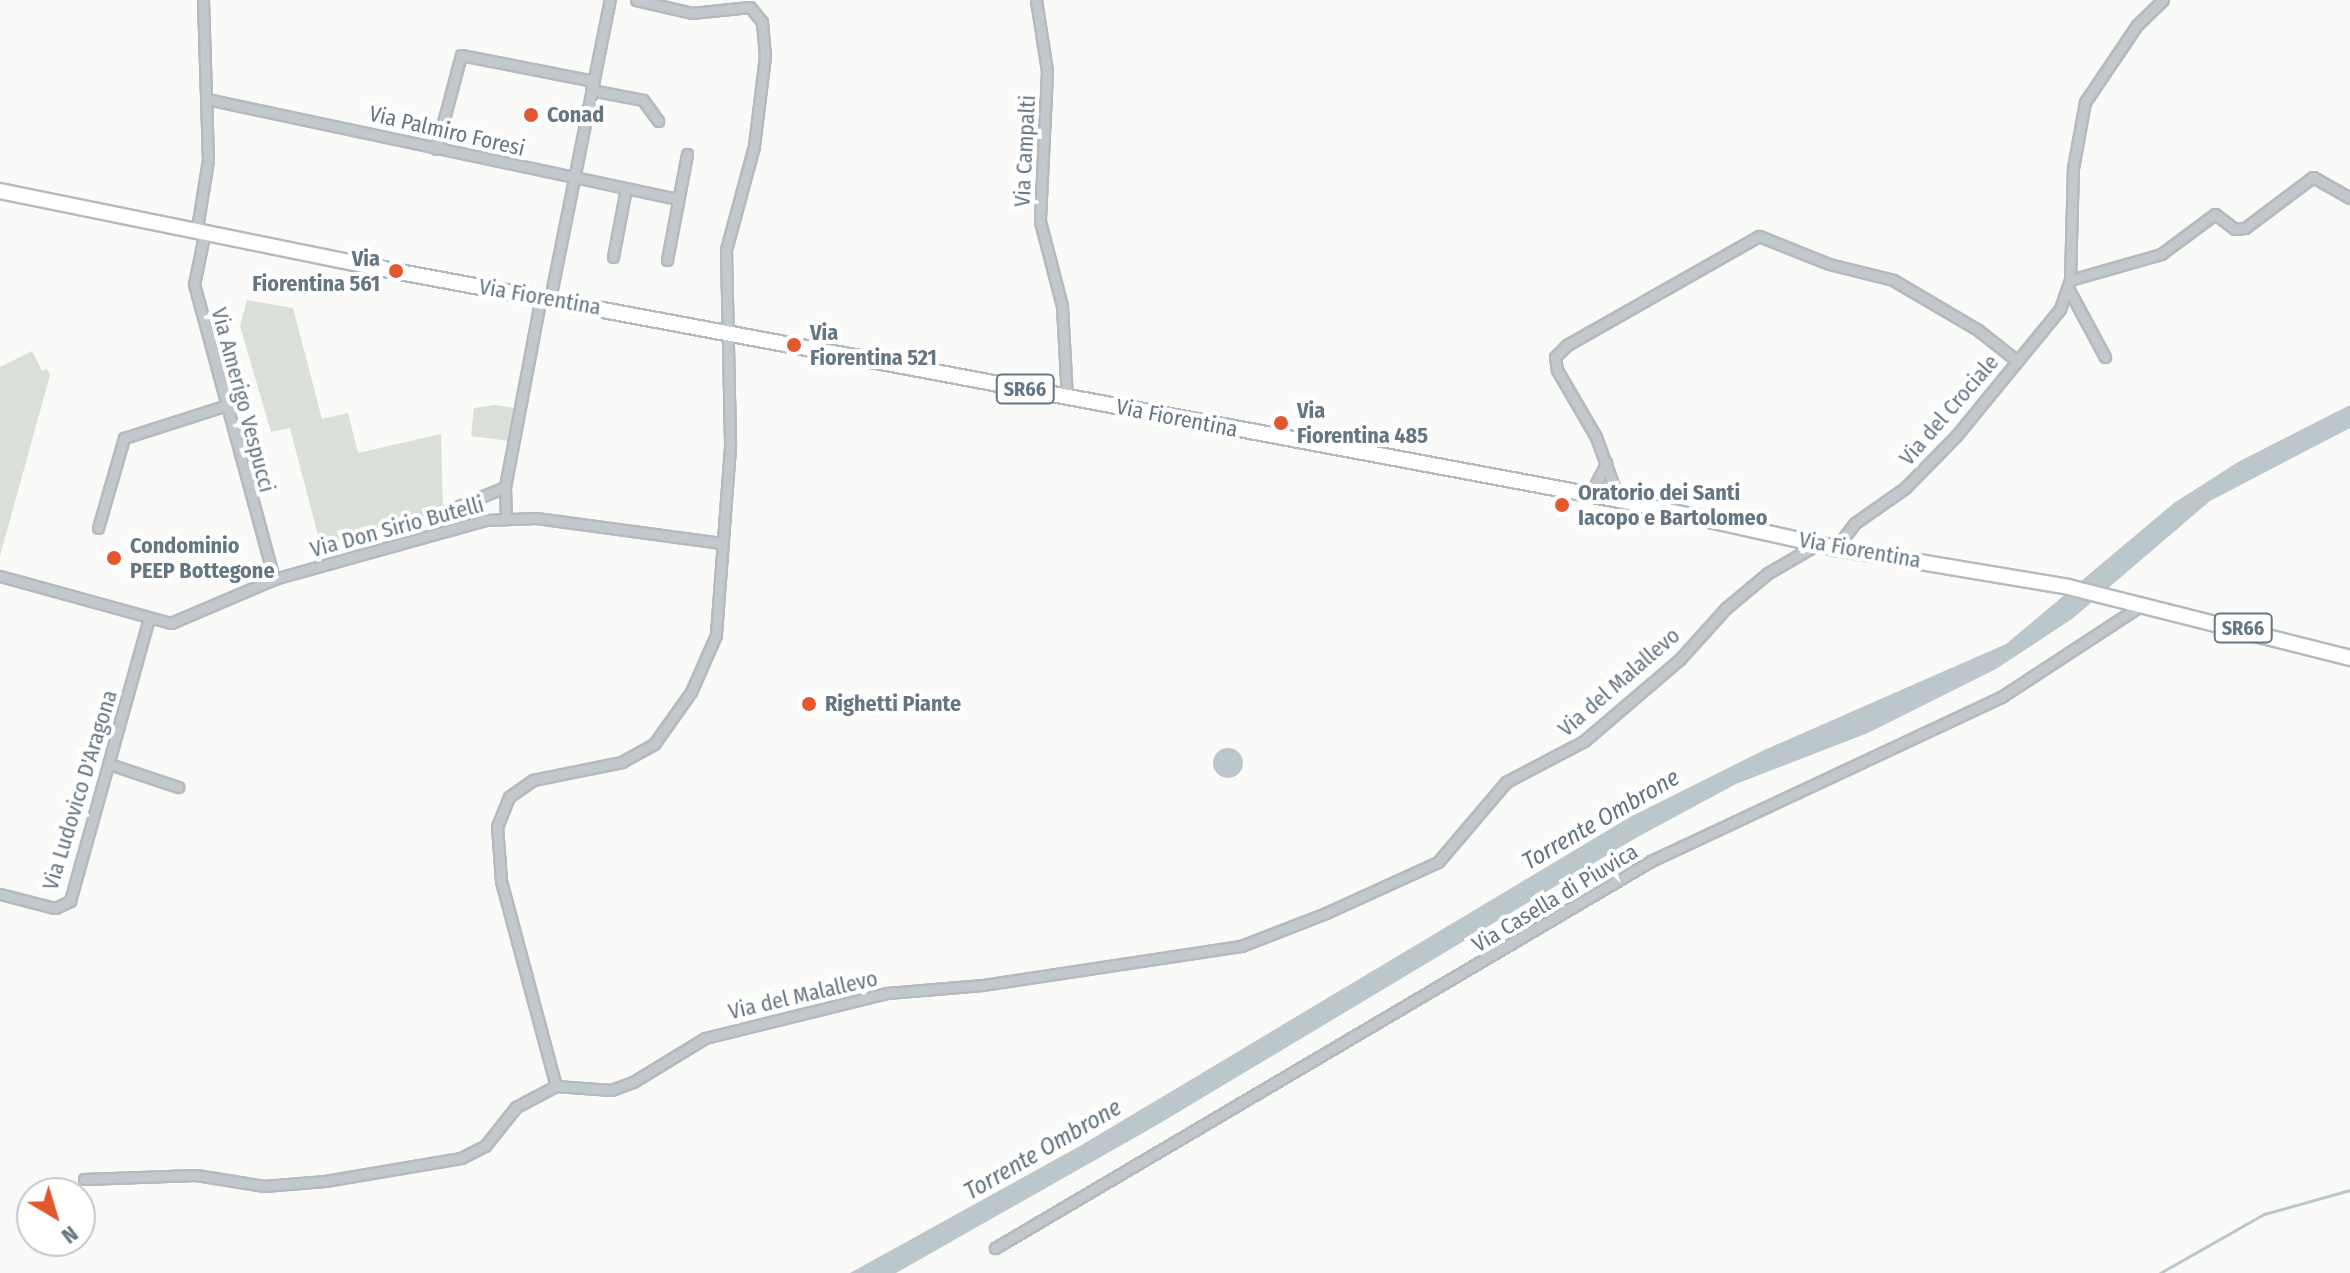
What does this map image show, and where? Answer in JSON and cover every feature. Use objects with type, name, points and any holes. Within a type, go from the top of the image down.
[{"type":"main road","name":"Via Fiorentina","points":[[0,191],[729,334],[1619,500],[1836,548],[2051,583],[2140,601],[2347,655]]},
{"type":"street","name":"Via Amerigo Vespucci","points":[[203,0],[208,160],[194,284],[224,406],[274,579]]},
{"type":"street","points":[[506,518],[505,487],[610,0]]},
{"type":"street","points":[[96,1179],[196,1175],[264,1186],[461,1158],[485,1146],[516,1107],[556,1086],[501,881],[497,826],[509,797],[524,784],[635,758],[666,732],[691,692],[716,635],[730,447],[726,250],[754,146],[765,56],[762,22],[744,6],[692,13],[636,0]]},
{"type":"street","name":"Via Campalti","points":[[1036,0],[1047,71],[1040,221],[1062,306],[1067,397]]},
{"type":"street","points":[[2105,357],[2070,285],[2073,168],[2085,102],[2137,25],[2163,0]]},
{"type":"street","points":[[436,149],[453,71],[464,55],[592,85],[645,101],[658,121]]},
{"type":"street","name":"Via Palmiro Foresi","points":[[207,99],[679,199]]},
{"type":"street","points":[[667,260],[687,154]]},
{"type":"street","points":[[2070,285],[2161,254],[2220,215],[2242,230],[2313,177],[2350,198]]},
{"type":"street","points":[[613,257],[626,188]]},
{"type":"street","points":[[1619,500],[1590,425],[1554,366],[1555,357],[1567,345],[1759,236],[1829,264],[1893,280],[1978,330],[2016,360]]},
{"type":"street","name":"Via del Crociale","points":[[1836,548],[1855,523],[1905,488],[1956,436],[2060,309],[2070,285]]},
{"type":"street","points":[[98,528],[124,438],[224,406]]},
{"type":"street","points":[[1590,495],[1606,463]]},
{"type":"street","points":[[447,511],[505,487]]},
{"type":"street","name":"Via Don Sirio Butelli","points":[[148,621],[185,620],[274,579],[447,528],[506,518],[562,521],[721,543]]},
{"type":"street","name":"Via del Malallevo","points":[[556,1086],[611,1090],[633,1082],[705,1038],[887,993],[1011,982],[1241,946],[1326,913],[1438,862],[1506,782],[1584,741],[1680,659],[1726,608],[1768,573],[1818,544]]},
{"type":"street","points":[[0,576],[148,621]]},
{"type":"street","name":"Via Casella di Piuvica","points":[[995,1248],[1651,861],[2001,697],[2140,601]]},
{"type":"street","name":"Via Ludovico D'Aragona","points":[[0,894],[55,908],[70,901],[148,621]]},
{"type":"street","points":[[109,764],[178,787]]},
{"type":"shaded area","points":[[247,300],[293,308],[322,419],[348,413],[358,453],[441,434],[443,515],[321,547],[290,428],[271,432],[240,326]]},
{"type":"shaded area","points":[[32,351],[42,371],[47,369],[50,375],[0,556],[0,367]]},
{"type":"shaded area","points":[[495,405],[515,408],[509,441],[471,436],[474,408]]},
{"type":"shaded area","points":[[2350,405],[2350,428],[2210,501],[2072,619],[1996,669],[1868,733],[1736,784],[1634,839],[1157,1125],[896,1273],[850,1273],[1080,1146],[1630,817],[1762,751],[2006,644],[2174,503],[2238,462]]},
{"type":"shaded area","points":[[1228,748],[1239,752],[1243,763],[1239,774],[1228,778],[1217,774],[1213,763],[1217,752]]},
{"type":"waterway","points":[[2160,1273],[2264,1214],[2350,1190]]},
{"type":"place","name":"Conad","points":[[531,115]]},
{"type":"place","name":"Via Fiorentina 561","points":[[396,271]]},
{"type":"place","name":"Via Fiorentina 521","points":[[794,345]]},
{"type":"place","name":"Via Fiorentina 485","points":[[1281,423]]},
{"type":"place","name":"Oratorio dei Santi Iacopo e Bartolomeo","points":[[1562,505]]},
{"type":"place","name":"Condominio PEEP Bottegone","points":[[114,558]]},
{"type":"place","name":"Righetti Piante","points":[[809,704]]},
{"type":"water label","name":"Torrente Ombrone","points":[[1601,820]]},
{"type":"water label","name":"Torrente Ombrone","points":[[1043,1150]]}]
